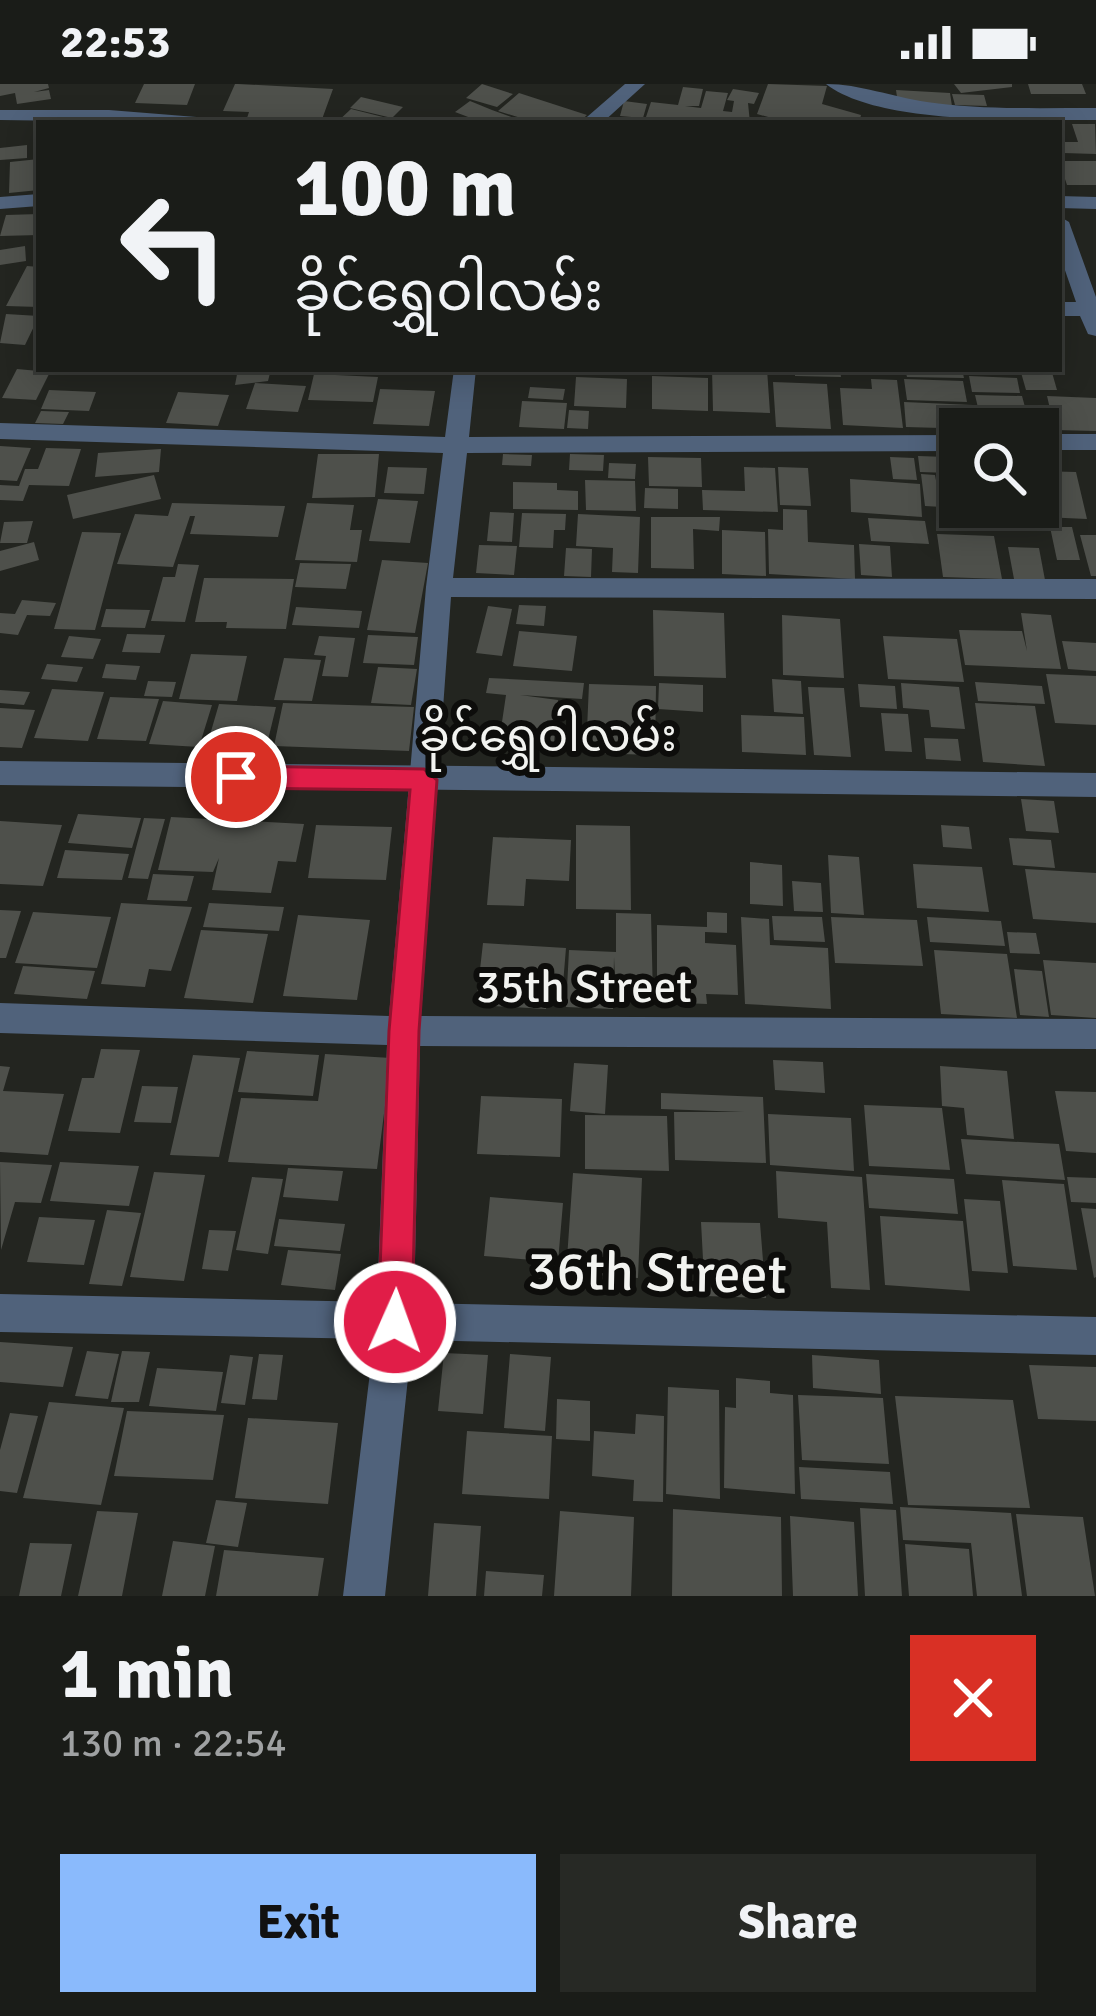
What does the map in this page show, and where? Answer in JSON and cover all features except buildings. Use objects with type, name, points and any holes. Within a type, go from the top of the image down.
[{"type":"street","points":[[594,120],[636,84]]},
{"type":"street","points":[[836,84],[875,101],[928,110],[1023,118],[1096,114]]},
{"type":"street","points":[[0,203],[36,200]]},
{"type":"street","points":[[1062,202],[1096,203]]},
{"type":"street","points":[[1062,230],[1094,316]]},
{"type":"street","points":[[1062,310],[1094,316]]},
{"type":"street","points":[[364,1596],[395,1322],[404,1031],[452,445],[464,372]]},
{"type":"street","points":[[0,431],[452,445],[939,442]]},
{"type":"street","points":[[1059,442],[1096,442]]},
{"type":"street","points":[[439,587],[1096,589]]},
{"type":"street","name":"ခိုင်ရွှေဝါလမ်း","points":[[0,773],[1096,785]]},
{"type":"street","name":"35th Street","points":[[0,1018],[404,1031],[1096,1034]]},
{"type":"street","name":"36th Street","points":[[0,1312],[1096,1336]]},
{"type":"lane","points":[[0,115],[172,120]]},
{"type":"route","points":[[236,777],[424,780],[404,1031],[395,1322]]}]
